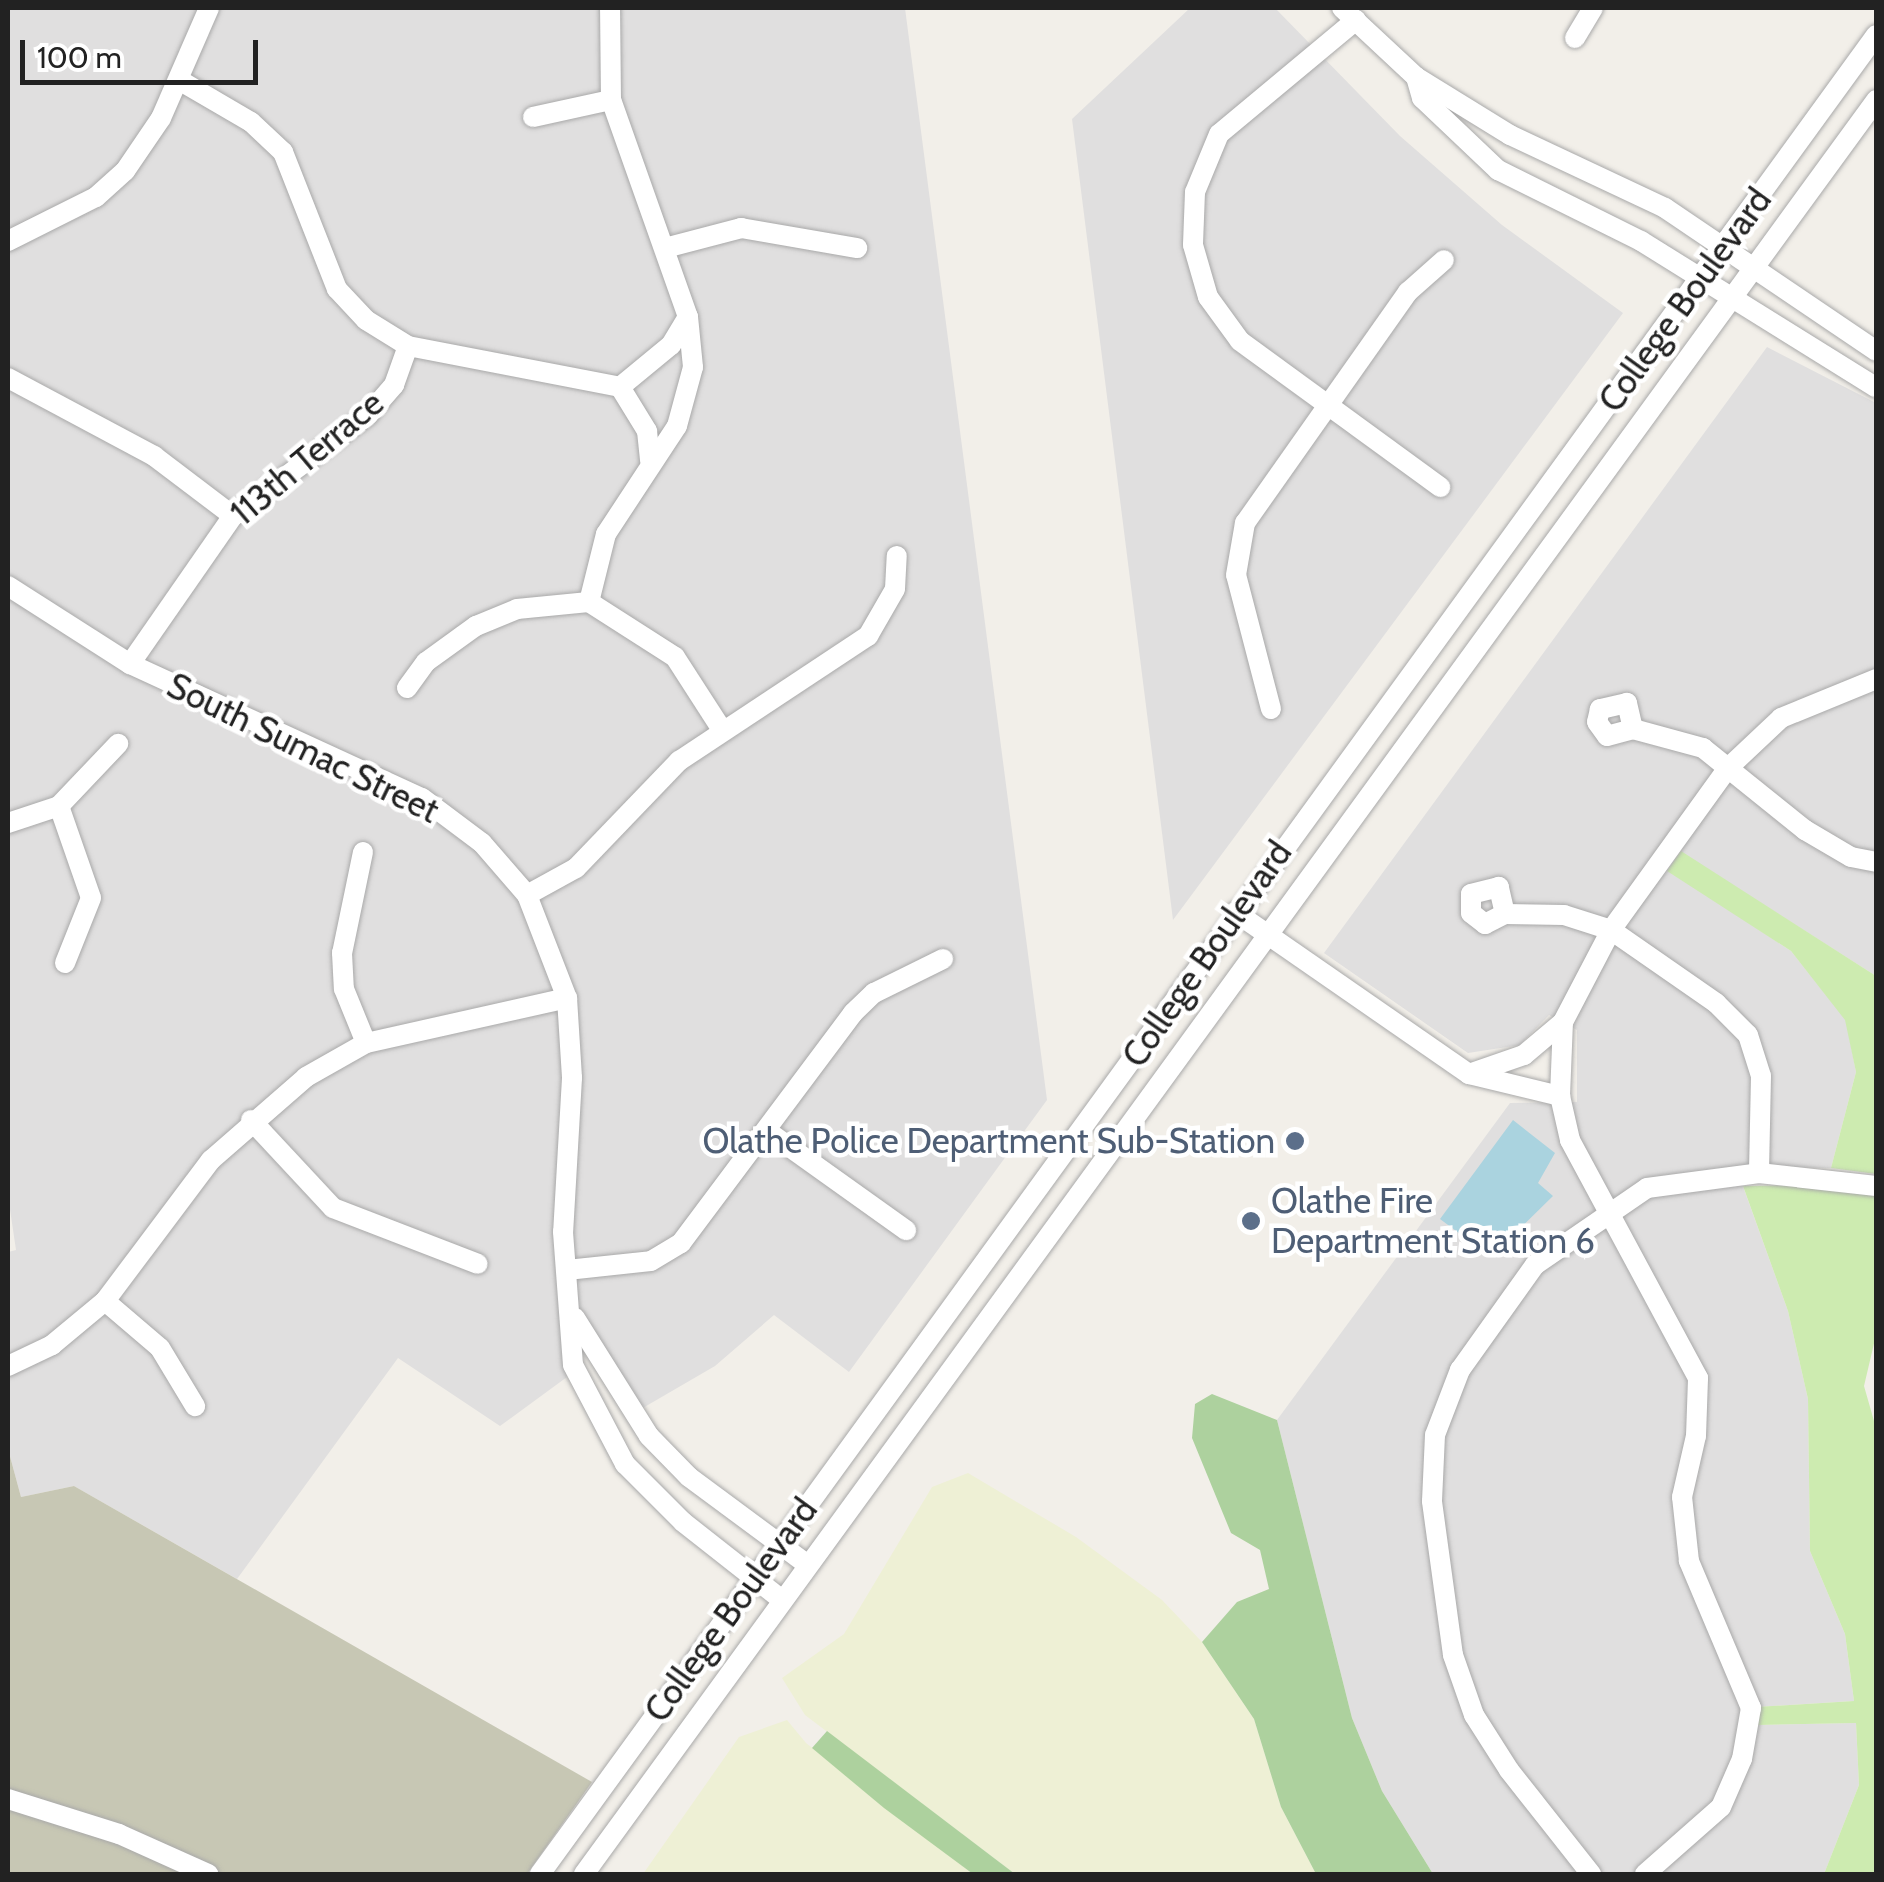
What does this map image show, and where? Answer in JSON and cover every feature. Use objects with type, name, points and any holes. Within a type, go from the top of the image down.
[{"type":"street","points":[[8,242],[117,179],[178,80],[210,8]]},
{"type":"street","points":[[589,602],[606,534],[687,397],[688,318],[612,100],[610,8]]},
{"type":"street","points":[[1575,38],[1593,8]]},
{"type":"street","points":[[1440,487],[1240,341],[1208,296],[1192,220],[1207,156],[1238,112],[1349,14],[1416,77],[1723,247],[1876,351]]},
{"type":"street","name":"College Boulevard","points":[[540,1874],[1235,912],[1876,35]]},
{"type":"street","points":[[1416,77],[1422,98],[1498,170],[1625,232],[1699,282],[1876,388]]},
{"type":"street","points":[[178,80],[251,122],[283,152],[337,289],[366,320],[408,346],[620,387],[647,431],[650,461]]},
{"type":"street","points":[[533,117],[612,100]]},
{"type":"street","name":"College Boulevard","points":[[584,1874],[1750,266],[1876,100]]},
{"type":"street","points":[[665,248],[742,228],[856,248]]},
{"type":"street","points":[[1271,709],[1242,614],[1239,548],[1258,500],[1325,405],[1408,292],[1444,260]]},
{"type":"street","points":[[620,387],[671,345],[688,318]]},
{"type":"street","name":"113th Terrace","points":[[130,664],[233,516],[368,415],[394,385],[408,346]]},
{"type":"street","points":[[9,383],[154,456],[233,516]]},
{"type":"street","points":[[527,895],[576,868],[647,790],[722,730],[820,674],[868,636],[895,589],[896,556]]},
{"type":"street","name":"South Sumac Street","points":[[8,586],[130,664],[422,798],[482,842],[527,895],[567,998],[567,1270],[573,1365],[625,1464],[782,1600]]},
{"type":"street","points":[[408,688],[426,662],[476,626],[536,605],[589,602],[675,657],[722,730]]},
{"type":"street","points":[[1469,1074],[1524,1056],[1563,1022],[1611,930],[1728,768],[1781,718],[1876,679]]},
{"type":"street","points":[[1634,729],[1684,739],[1728,768],[1805,830],[1852,858],[1876,862]]},
{"type":"street","points":[[8,823],[58,806],[118,744]]},
{"type":"street","points":[[58,806],[91,898],[66,963]]},
{"type":"street","points":[[363,852],[342,952],[344,989],[366,1042]]},
{"type":"street","points":[[1235,912],[1469,1074],[1560,1096]]},
{"type":"street","points":[[1505,914],[1564,916],[1611,930],[1716,1003],[1748,1035],[1760,1076],[1759,1173]]},
{"type":"street","points":[[567,1270],[651,1260],[681,1243],[874,992],[944,960]]},
{"type":"street","points":[[8,1366],[52,1344],[105,1302],[211,1160],[251,1120],[366,1042],[567,998]]},
{"type":"street","points":[[1563,1022],[1560,1096],[1570,1140],[1698,1378],[1696,1436],[1682,1497],[1688,1561],[1751,1708],[1742,1759],[1720,1807],[1645,1874]]},
{"type":"street","points":[[251,1120],[332,1208],[478,1264]]},
{"type":"street","points":[[767,1131],[906,1230]]},
{"type":"street","points":[[1591,1874],[1474,1715],[1453,1655],[1432,1500],[1435,1436],[1460,1370],[1535,1264],[1606,1210],[1646,1188],[1759,1173],[1876,1186]]},
{"type":"street","points":[[105,1302],[160,1348],[195,1406]]},
{"type":"street","name":"South Sumac Street","points":[[571,1312],[648,1436],[778,1544],[808,1564]]},
{"type":"street","points":[[8,1799],[119,1834],[208,1874]]},
{"type":"shaded area","points":[[8,8],[905,8],[1047,1100],[849,1372],[774,1315],[715,1366],[641,1409],[602,1342],[562,1352],[567,1377],[500,1426],[398,1358],[237,1579],[74,1486],[21,1497],[8,1449],[8,1252],[16,1250],[8,1196]]},
{"type":"shaded area","points":[[1190,8],[1275,8],[1400,136],[1502,225],[1623,313],[1173,920],[1072,119]]},
{"type":"shaded area","points":[[1767,347],[1876,403],[1876,976],[1681,852],[1668,870],[1791,951],[1846,1020],[1856,1072],[1831,1168],[1736,1167],[1788,1311],[1808,1399],[1810,1551],[1845,1634],[1854,1701],[1757,1707],[1758,1725],[1856,1723],[1859,1785],[1824,1874],[1433,1874],[1382,1791],[1352,1718],[1277,1420],[1510,1103],[1577,1102],[1577,1030],[1549,1015],[1520,1045],[1468,1053],[1324,953]]},
{"type":"shaded area","points":[[8,1449],[21,1497],[74,1486],[592,1782],[527,1874],[8,1874]]},
{"type":"shaded area","points":[[968,1473],[1076,1537],[1162,1600],[1202,1642],[1254,1719],[1281,1807],[1316,1874],[1015,1874],[805,1715],[782,1678],[844,1634],[932,1487]]},
{"type":"shaded area","points":[[787,1720],[806,1743],[973,1874],[643,1874],[739,1737]]},
{"type":"green space","points":[[1681,851],[1876,976],[1876,1174],[1831,1168],[1856,1072],[1845,1020],[1791,951],[1667,871]]},
{"type":"green space","points":[[1808,1185],[1876,1196],[1876,1335],[1864,1386],[1876,1428],[1876,1874],[1824,1874],[1859,1785],[1856,1723],[1757,1725],[1756,1707],[1854,1701],[1845,1634],[1810,1551],[1808,1399],[1788,1311],[1743,1186]]},
{"type":"green space","points":[[1212,1394],[1277,1420],[1352,1718],[1382,1791],[1433,1874],[1316,1874],[1281,1807],[1254,1719],[1202,1642],[1237,1602],[1269,1589],[1260,1550],[1231,1533],[1192,1438],[1195,1404]]},
{"type":"green space","points":[[827,1731],[1015,1874],[973,1874],[884,1808],[812,1748]]},
{"type":"water","points":[[1513,1120],[1555,1153],[1538,1183],[1553,1196],[1491,1257],[1440,1219]]},
{"type":"place","name":"Olathe Police Department Sub-Station","points":[[1295,1141]]},
{"type":"place","name":"Olathe Fire Department Station 6","points":[[1251,1221]]}]
